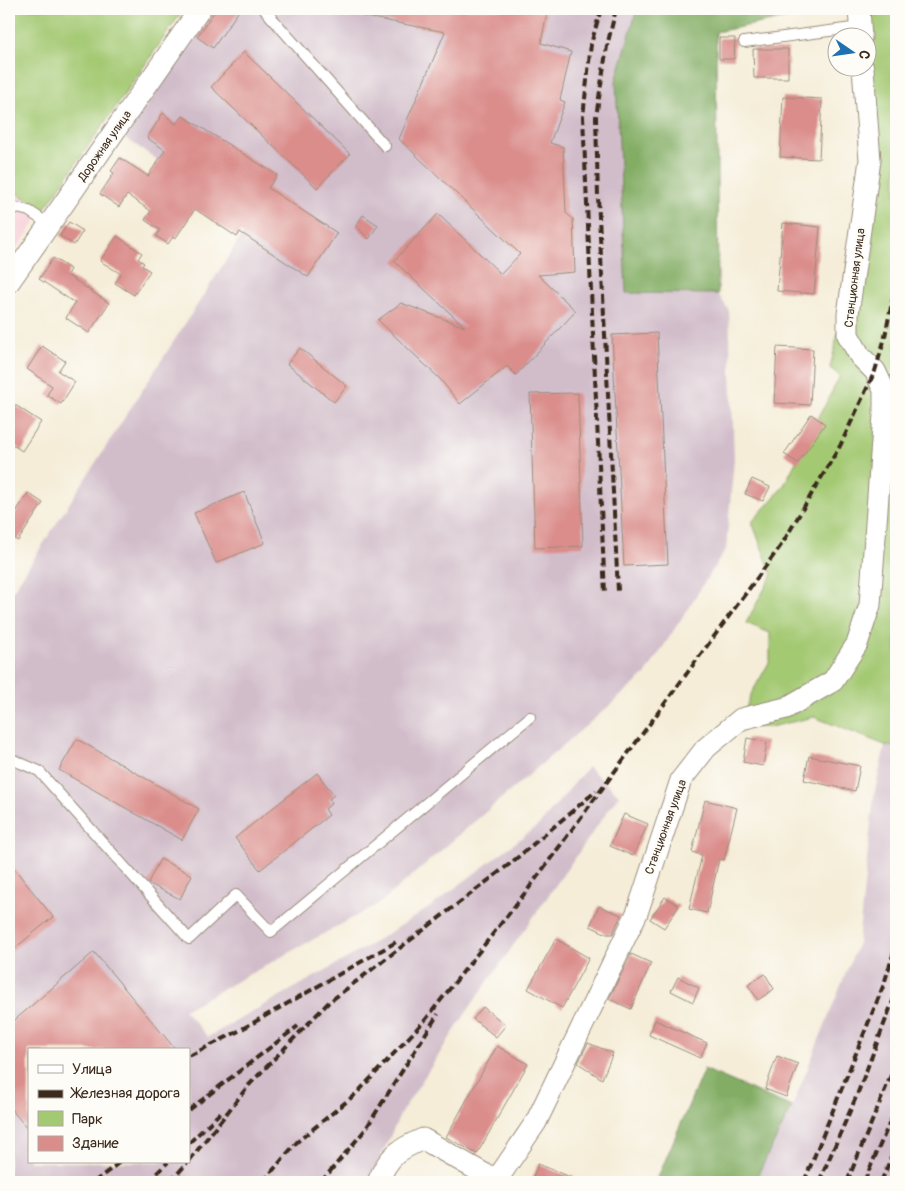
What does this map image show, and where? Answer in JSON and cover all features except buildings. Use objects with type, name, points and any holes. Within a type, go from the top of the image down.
[{"type":"street","name":"Дорожная улица","points":[[9,282],[200,9]]},
{"type":"street","name":"Станционная улица","points":[[378,1182],[383,1170],[400,1148],[424,1138],[486,1175],[498,1180],[536,1122],[637,913],[681,780],[706,748],[742,719],[786,708],[833,681],[857,644],[870,605],[884,414],[884,390],[875,371],[860,356],[848,335],[848,314],[870,160],[864,78]]},
{"type":"lane","points":[[264,9],[385,146]]},
{"type":"lane","points":[[744,42],[860,24]]},
{"type":"lane","points":[[9,206],[30,211],[50,225]]},
{"type":"lane","points":[[9,758],[39,771],[189,939],[236,895],[271,932],[530,717]]},
{"type":"shaded area","points":[[215,9],[637,9],[616,81],[627,293],[718,294],[729,311],[734,459],[726,549],[645,675],[380,903],[184,1010],[208,1037],[365,948],[430,907],[540,824],[588,767],[619,795],[468,1010],[401,1113],[369,1182],[9,1182],[9,597],[250,223],[124,137]]},
{"type":"shaded area","points":[[9,187],[43,211],[9,260]]},
{"type":"shaded area","points":[[885,745],[896,747],[896,1182],[754,1182],[792,1107],[858,943],[874,795]]},
{"type":"green space","points":[[9,9],[184,9],[43,211],[9,187]]},
{"type":"green space","points":[[637,9],[832,9],[716,32],[718,294],[626,293],[616,81]]},
{"type":"green space","points":[[850,9],[896,9],[896,747],[885,745],[814,717],[770,727],[740,727],[750,696],[770,661],[770,633],[746,623],[772,575],[752,522],[783,487],[840,376],[830,368],[841,320],[863,162],[866,78],[878,78],[878,28],[862,28]]},
{"type":"green space","points":[[704,1069],[792,1107],[754,1182],[656,1182]]},
{"type":"railway","points":[[601,9],[591,44],[583,117],[605,594]]},
{"type":"railway","points":[[616,9],[607,46],[596,117],[598,197],[618,591]]},
{"type":"railway","points":[[263,1182],[297,1142],[357,1093],[426,1019],[529,888],[782,544],[840,446],[875,371],[884,341],[896,283]]},
{"type":"railway","points":[[190,1160],[249,1085],[328,1003],[511,863],[596,791]]},
{"type":"railway","points":[[190,1056],[235,1033],[398,941]]},
{"type":"railway","points":[[804,1182],[884,984],[896,945]]},
{"type":"railway","points":[[819,1182],[857,1095],[896,993]]},
{"type":"railway","points":[[321,1182],[365,1130],[438,1014]]},
{"type":"railway","points":[[190,1109],[298,1026]]},
{"type":"railway","points":[[847,1182],[896,1063]]},
{"type":"railway","points":[[864,1182],[896,1108]]},
{"type":"railway","points":[[190,1142],[222,1111]]},
{"type":"railway","points":[[881,1182],[896,1146]]},
{"type":"railway","points":[[94,1182],[117,1164]]},
{"type":"railway","points":[[148,1182],[166,1164]]},
{"type":"railway","points":[[170,1182],[186,1164]]}]
